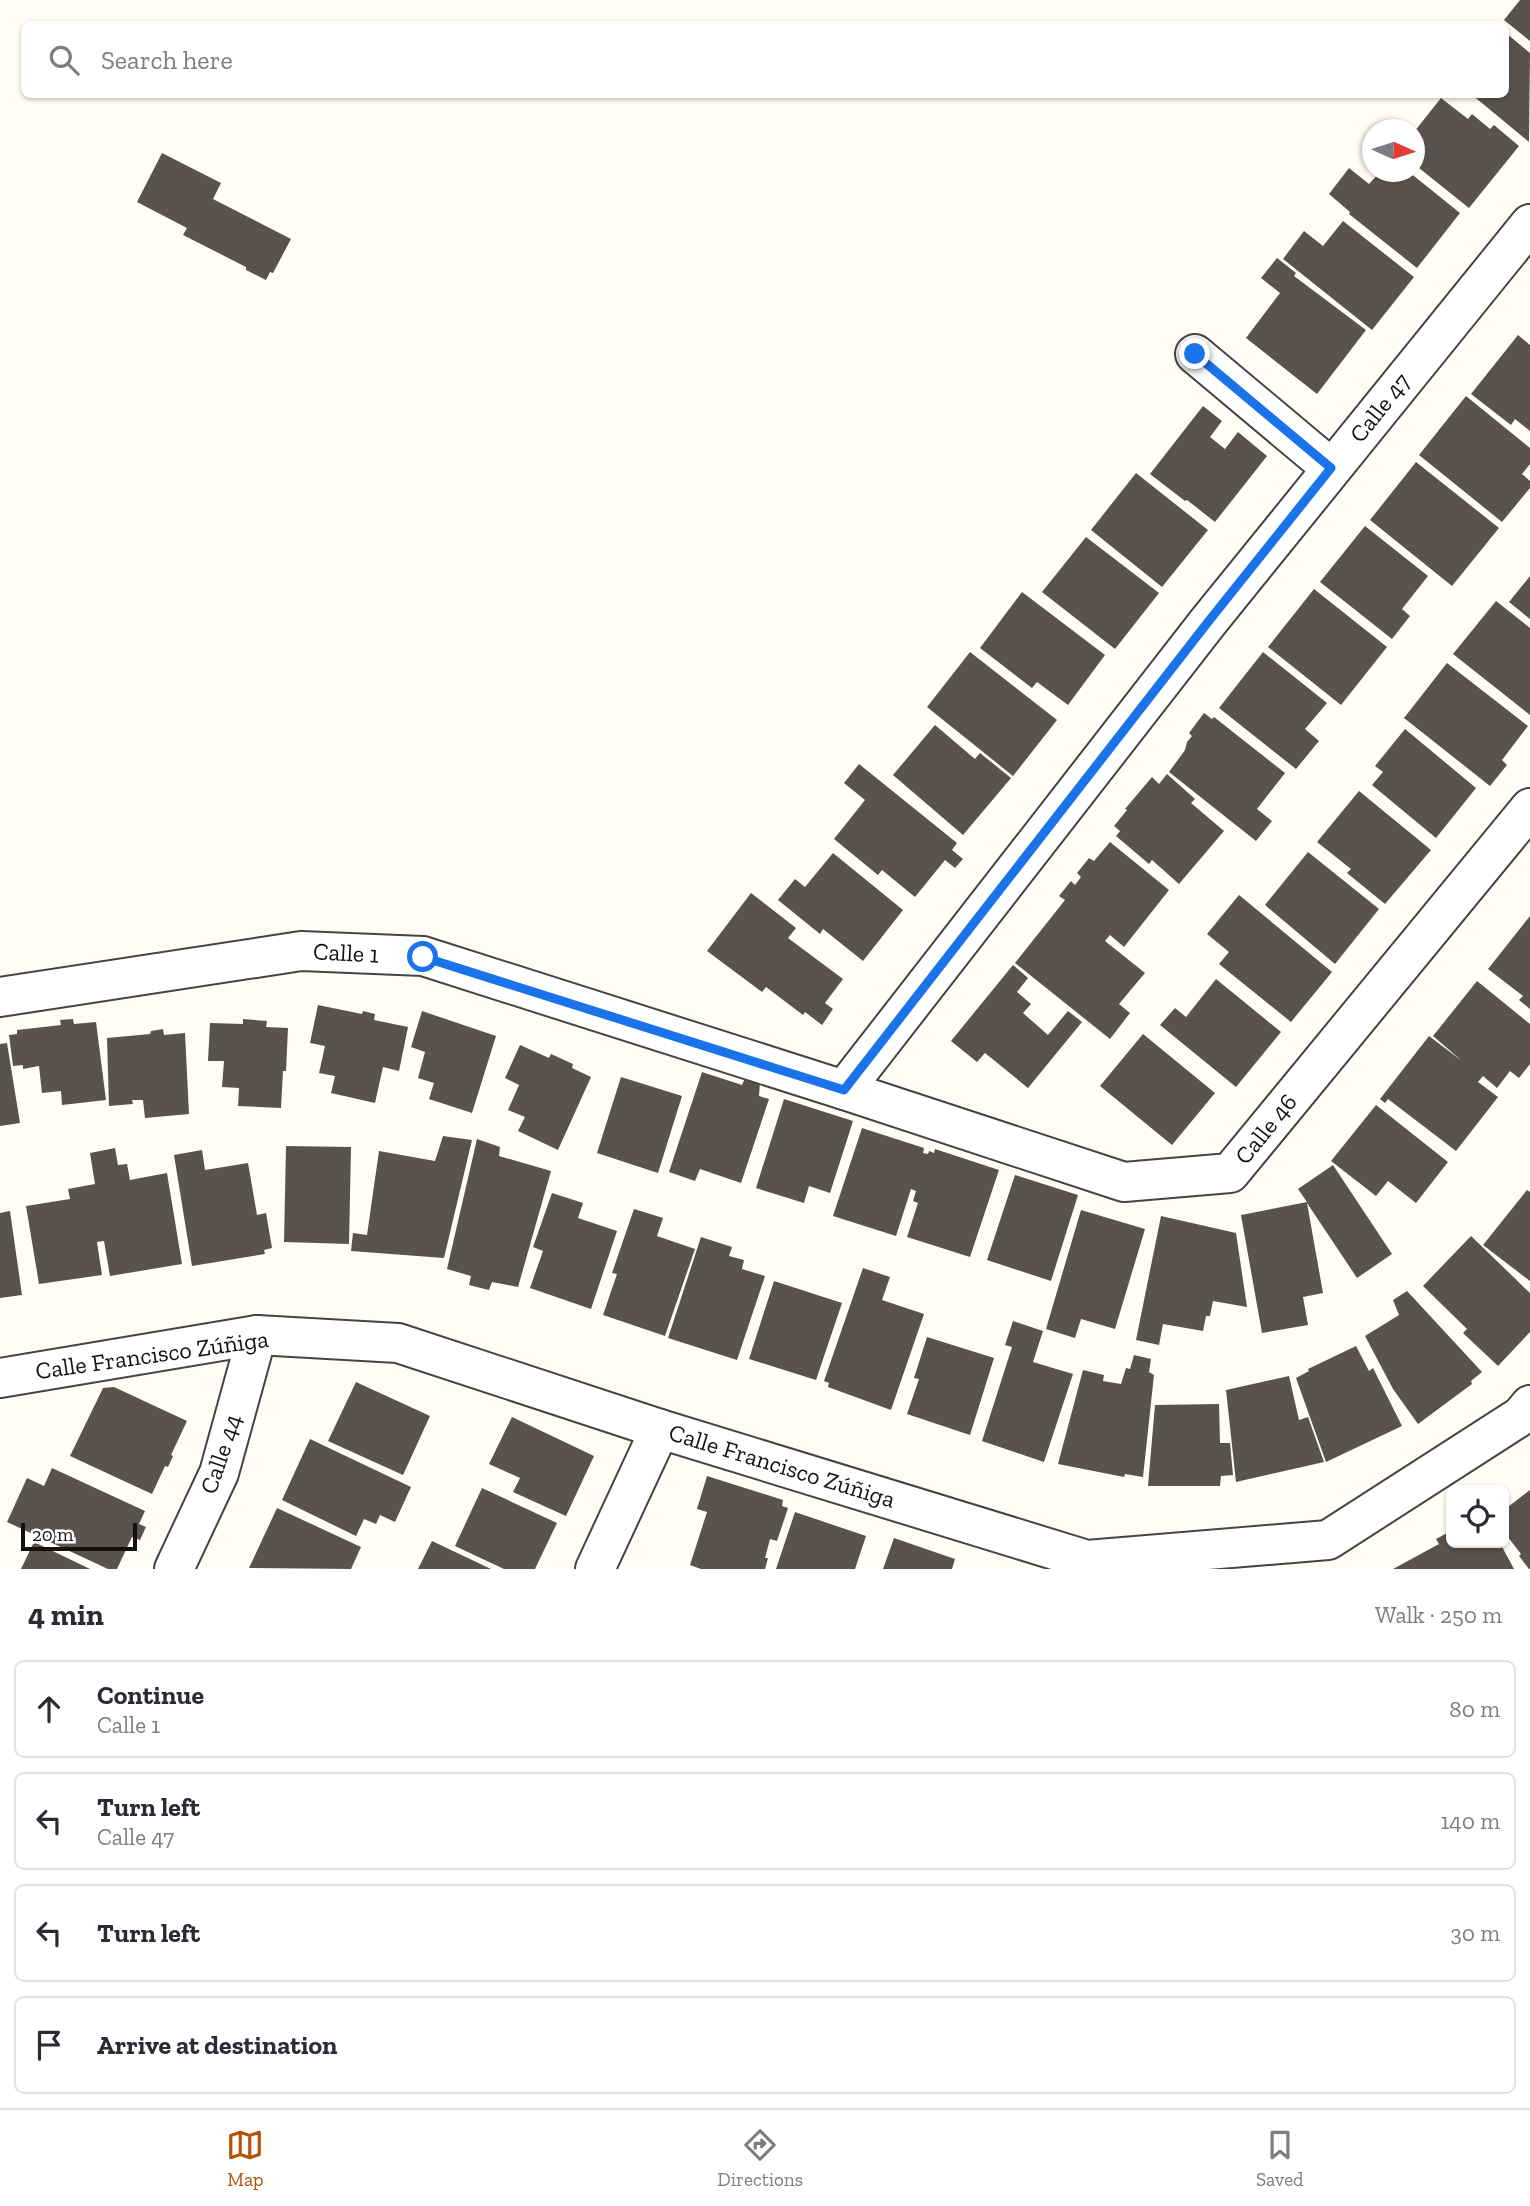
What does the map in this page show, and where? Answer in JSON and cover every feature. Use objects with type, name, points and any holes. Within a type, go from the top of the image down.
[{"type":"street","name":"Calle 47","points":[[844,1090],[1208,622],[1530,224]]},
{"type":"street","points":[[1195,354],[1331,468]]},
{"type":"street","name":"Calle 46","points":[[844,1090],[1124,1182],[1230,1172],[1530,808]]},
{"type":"street","name":"Calle 1","points":[[0,997],[301,951],[423,957],[844,1090]]},
{"type":"street","name":"Calle Francisco Zúñiga","points":[[0,1378],[257,1335],[398,1343],[660,1429],[1087,1560],[1328,1540],[1521,1416],[1530,1405]]},
{"type":"street","name":"Calle 44","points":[[174,1569],[219,1473],[257,1335]]},
{"type":"street","points":[[595,1569],[660,1429]]},
{"type":"building","points":[[1520,0],[1530,0],[1530,41],[1509,24],[1509,21],[1504,20]]},
{"type":"building","points":[[1509,36],[1530,53],[1529,142],[1476,98],[1509,98]]},
{"type":"building","points":[[1441,98],[1468,119],[1472,114],[1490,129],[1494,125],[1519,146],[1469,208],[1425,173],[1424,119]]},
{"type":"building","points":[[162,153],[221,183],[213,199],[291,239],[273,273],[270,272],[266,280],[183,235],[187,228],[137,202]]},
{"type":"building","points":[[1349,168],[1362,178],[1362,182],[1369,184],[1421,182],[1460,213],[1417,268],[1349,214],[1350,212],[1329,194]]},
{"type":"building","points":[[1343,221],[1414,277],[1372,330],[1283,259],[1304,231],[1323,246]]},
{"type":"building","points":[[1277,258],[1296,273],[1294,276],[1366,330],[1317,394],[1246,338],[1280,293],[1261,278]]},
{"type":"building","points":[[1518,335],[1530,345],[1530,431],[1515,419],[1511,425],[1471,394]]},
{"type":"building","points":[[1466,396],[1530,448],[1530,464],[1522,474],[1530,481],[1530,488],[1502,522],[1419,455]]},
{"type":"building","points":[[1203,406],[1222,421],[1210,437],[1225,449],[1238,432],[1267,456],[1215,522],[1150,474]]},
{"type":"building","points":[[1416,462],[1499,528],[1452,586],[1370,520]]},
{"type":"building","points":[[1136,473],[1208,530],[1162,587],[1091,530]]},
{"type":"building","points":[[1365,526],[1428,576],[1402,609],[1410,616],[1392,639],[1320,582]]},
{"type":"building","points":[[1086,537],[1159,593],[1115,649],[1042,592]]},
{"type":"building","points":[[1530,576],[1530,619],[1509,602]]},
{"type":"building","points":[[1314,589],[1387,647],[1341,705],[1268,647]]},
{"type":"building","points":[[1022,592],[1105,655],[1068,705],[1037,682],[1032,688],[980,648]]},
{"type":"building","points":[[1496,601],[1530,628],[1530,715],[1453,654]]},
{"type":"building","points":[[970,652],[1057,720],[1013,776],[927,707]]},
{"type":"building","points":[[1263,652],[1327,703],[1305,729],[1319,741],[1296,769],[1219,708]]},
{"type":"building","points":[[1447,663],[1528,726],[1502,760],[1507,765],[1490,786],[1404,718]]},
{"type":"building","points":[[1204,713],[1212,719],[1214,717],[1285,773],[1257,809],[1272,821],[1256,841],[1169,772],[1185,750],[1192,736],[1189,733]]},
{"type":"building","points":[[935,725],[975,759],[980,753],[1011,778],[963,835],[893,775]]},
{"type":"building","points":[[1405,729],[1476,788],[1436,838],[1372,785],[1383,772],[1375,766]]},
{"type":"building","points":[[859,764],[957,843],[952,850],[963,859],[955,868],[945,860],[915,897],[882,870],[878,875],[834,839],[865,800],[844,783]]},
{"type":"building","points":[[1167,774],[1195,799],[1191,803],[1224,831],[1179,884],[1152,860],[1149,864],[1116,836],[1120,831],[1114,826],[1152,777],[1159,784]]},
{"type":"building","points":[[1359,791],[1431,850],[1385,904],[1347,873],[1351,869],[1317,842]]},
{"type":"building","points":[[1110,842],[1169,890],[1124,947],[1110,935],[1105,941],[1145,973],[1119,1004],[1130,1013],[1110,1039],[1015,963],[1065,900],[1059,896],[1071,881],[1075,885],[1081,877],[1077,873],[1089,858],[1094,861]]},
{"type":"building","points":[[1308,852],[1379,909],[1335,964],[1265,905]]},
{"type":"building","points":[[833,853],[903,910],[863,961],[823,929],[820,934],[778,900],[795,879],[805,887]]},
{"type":"building","points":[[751,893],[796,928],[788,938],[843,979],[825,1003],[833,1009],[822,1025],[805,1012],[803,1015],[766,987],[762,992],[707,951]]},
{"type":"building","points":[[1239,895],[1332,972],[1291,1022],[1219,964],[1229,952],[1207,934]]},
{"type":"building","points":[[1530,916],[1530,1009],[1519,1000],[1523,996],[1488,969]]},
{"type":"building","points":[[1013,965],[1028,978],[1017,992],[1031,1004],[1023,1013],[1048,1035],[1068,1011],[1082,1022],[1028,1088],[985,1053],[977,1062],[951,1041]]},
{"type":"building","points":[[1216,979],[1281,1032],[1236,1087],[1160,1025],[1175,1008],[1186,1017]]},
{"type":"building","points":[[1477,981],[1530,1024],[1530,1064],[1519,1078],[1510,1071],[1497,1088],[1483,1076],[1478,1082],[1498,1097],[1456,1151],[1388,1099],[1385,1103],[1380,1099],[1429,1036],[1462,1061],[1433,1036]]},
{"type":"building","points":[[318,1005],[362,1014],[363,1011],[375,1014],[374,1020],[408,1027],[399,1071],[383,1067],[375,1103],[331,1093],[335,1076],[319,1073],[325,1046],[310,1043]]},
{"type":"building","points":[[422,1011],[496,1036],[472,1113],[429,1099],[434,1083],[418,1078],[425,1052],[411,1047]]},
{"type":"building","points":[[73,1019],[74,1024],[96,1022],[106,1100],[62,1105],[61,1091],[42,1093],[39,1066],[23,1069],[23,1065],[13,1066],[9,1035],[17,1034],[17,1030],[61,1025],[60,1020]]},
{"type":"building","points":[[243,1019],[267,1021],[266,1027],[288,1028],[281,1108],[238,1106],[239,1088],[222,1087],[224,1061],[208,1061],[210,1023],[243,1024]]},
{"type":"building","points":[[163,1029],[164,1035],[185,1033],[189,1114],[145,1118],[143,1100],[132,1100],[133,1104],[109,1106],[107,1038],[150,1034],[151,1031]]},
{"type":"building","points":[[1143,1034],[1215,1093],[1172,1145],[1100,1086]]},
{"type":"building","points":[[7,1043],[20,1123],[0,1126],[0,1044]]},
{"type":"building","points":[[520,1045],[549,1058],[551,1054],[573,1064],[572,1068],[591,1077],[558,1150],[518,1131],[525,1117],[508,1110],[519,1085],[505,1078]]},
{"type":"building","points":[[748,1071],[760,1082],[759,1096],[769,1099],[741,1183],[700,1169],[695,1181],[669,1172],[702,1072],[742,1085]]},
{"type":"building","points":[[621,1077],[682,1096],[658,1173],[597,1153]]},
{"type":"building","points":[[784,1099],[853,1121],[830,1193],[809,1186],[804,1203],[756,1188]]},
{"type":"building","points":[[1376,1105],[1448,1162],[1416,1203],[1388,1181],[1376,1196],[1331,1161]]},
{"type":"building","points":[[862,1128],[924,1148],[923,1153],[934,1153],[935,1149],[999,1170],[970,1257],[907,1237],[918,1203],[913,1201],[916,1191],[911,1189],[896,1236],[833,1216]]},
{"type":"building","points":[[443,1136],[472,1140],[444,1258],[351,1251],[353,1233],[367,1235],[379,1151],[435,1161]]},
{"type":"building","points":[[477,1139],[500,1147],[499,1156],[551,1171],[518,1287],[492,1282],[489,1290],[469,1285],[471,1276],[447,1269]]},
{"type":"building","points":[[286,1146],[351,1147],[349,1244],[284,1242]]},
{"type":"building","points":[[115,1148],[118,1165],[127,1164],[130,1180],[167,1173],[182,1264],[110,1276],[104,1241],[97,1242],[102,1275],[39,1284],[26,1206],[70,1199],[68,1189],[95,1184],[90,1153]]},
{"type":"building","points":[[202,1150],[205,1170],[248,1163],[257,1215],[266,1213],[272,1248],[264,1250],[265,1254],[192,1266],[174,1155]]},
{"type":"building","points":[[1333,1165],[1392,1254],[1357,1278],[1307,1203],[1323,1293],[1303,1297],[1308,1325],[1262,1333],[1241,1215],[1307,1202],[1298,1189]]},
{"type":"building","points":[[1015,1175],[1078,1195],[1051,1281],[987,1260]]},
{"type":"building","points":[[1527,1190],[1530,1192],[1530,1281],[1483,1245]]},
{"type":"building","points":[[552,1193],[583,1203],[578,1218],[617,1231],[591,1309],[530,1288],[543,1251],[533,1247]]},
{"type":"building","points":[[634,1209],[663,1218],[657,1236],[695,1249],[665,1336],[603,1315],[617,1274],[612,1273]]},
{"type":"building","points":[[1081,1210],[1145,1229],[1115,1329],[1081,1319],[1075,1338],[1046,1329]]},
{"type":"building","points":[[10,1211],[22,1295],[0,1298],[0,1213]]},
{"type":"building","points":[[1161,1216],[1236,1233],[1247,1307],[1213,1301],[1203,1331],[1163,1324],[1159,1345],[1136,1340]]},
{"type":"building","points":[[1471,1236],[1530,1293],[1530,1332],[1498,1366],[1463,1333],[1467,1329],[1423,1286]]},
{"type":"building","points":[[701,1237],[732,1247],[729,1256],[744,1260],[742,1269],[765,1276],[737,1360],[668,1338]]},
{"type":"building","points":[[863,1268],[890,1277],[882,1300],[924,1314],[891,1410],[828,1387],[829,1383],[824,1381]]},
{"type":"building","points":[[774,1281],[842,1303],[816,1380],[749,1359]]},
{"type":"building","points":[[1407,1291],[1482,1372],[1471,1381],[1472,1384],[1418,1424],[1393,1389],[1365,1336],[1399,1315],[1393,1300]]},
{"type":"building","points":[[1013,1321],[1043,1331],[1033,1362],[1073,1374],[1044,1462],[982,1441],[1012,1347],[1005,1345]]},
{"type":"building","points":[[927,1337],[994,1358],[970,1435],[907,1414],[919,1379],[914,1378]]},
{"type":"building","points":[[1356,1346],[1369,1371],[1373,1368],[1402,1426],[1326,1462],[1296,1378],[1309,1371],[1308,1369]]},
{"type":"building","points":[[1134,1355],[1151,1359],[1149,1372],[1154,1375],[1143,1477],[1125,1474],[1124,1477],[1058,1464],[1083,1370],[1104,1375],[1103,1381],[1121,1384]]},
{"type":"building","points":[[1289,1376],[1299,1420],[1308,1417],[1324,1462],[1236,1482],[1226,1390]]},
{"type":"building","points":[[356,1382],[430,1416],[403,1475],[328,1441]]},
{"type":"building","points":[[114,1387],[187,1421],[168,1467],[165,1466],[152,1494],[70,1456],[103,1388]]},
{"type":"building","points":[[1219,1404],[1220,1443],[1230,1443],[1233,1475],[1221,1476],[1220,1486],[1148,1486],[1155,1405]]},
{"type":"building","points":[[512,1417],[594,1456],[566,1516],[513,1492],[520,1478],[489,1464]]},
{"type":"building","points":[[310,1439],[411,1487],[395,1522],[380,1515],[376,1524],[364,1519],[356,1536],[282,1500]]},
{"type":"building","points":[[52,1468],[145,1511],[139,1524],[146,1527],[140,1540],[132,1537],[117,1569],[108,1569],[7,1522],[27,1478],[44,1486]]},
{"type":"building","points":[[707,1476],[783,1500],[782,1506],[788,1508],[777,1541],[770,1539],[765,1569],[701,1569],[690,1565],[707,1512],[697,1509]]},
{"type":"building","points":[[482,1488],[557,1523],[535,1569],[504,1569],[455,1546]]},
{"type":"building","points":[[1530,1490],[1530,1569],[1509,1538],[1509,1506]]},
{"type":"building","points":[[277,1508],[361,1547],[351,1569],[249,1568]]},
{"type":"building","points":[[795,1512],[866,1536],[855,1569],[776,1569]]},
{"type":"building","points":[[1446,1534],[1446,1548],[1503,1548],[1514,1569],[1393,1569],[1439,1544],[1436,1539]]},
{"type":"building","points":[[894,1538],[955,1559],[952,1569],[883,1569]]},
{"type":"building","points":[[432,1541],[491,1569],[418,1569]]},
{"type":"building","points":[[34,1542],[90,1569],[21,1569]]},
{"type":"route","points":[[423,957],[844,1090],[1331,468],[1195,354]]}]
